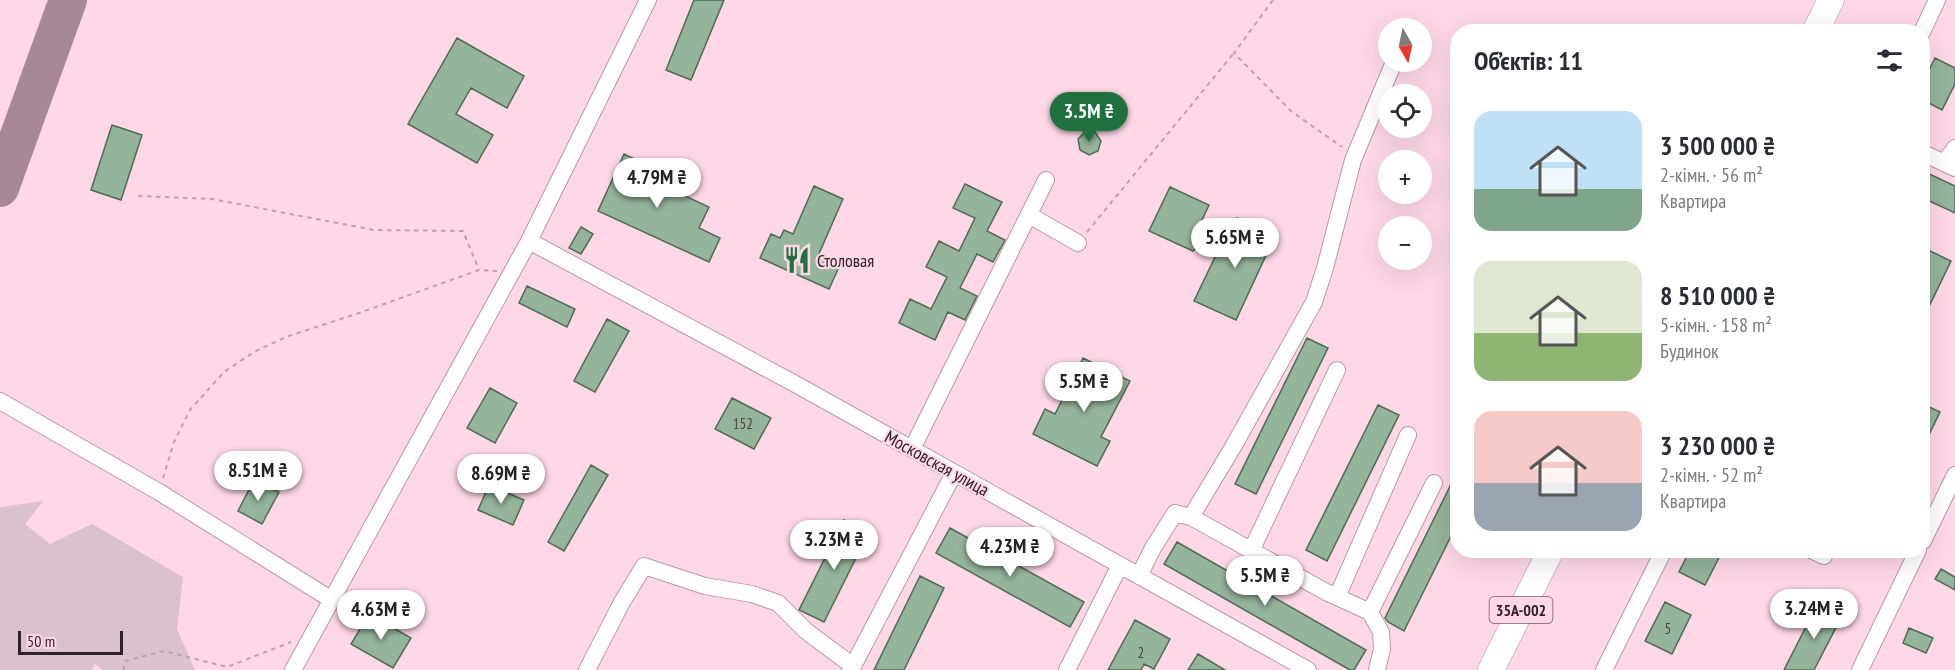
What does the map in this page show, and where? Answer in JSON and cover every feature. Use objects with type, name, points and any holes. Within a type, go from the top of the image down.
[{"type":"highway","points":[[1819,24],[1831,0]]},
{"type":"highway","name":"35А-002","points":[[1491,670],[1547,558]]},
{"type":"street","points":[[293,670],[529,241],[648,0]]},
{"type":"street","points":[[1926,24],[1937,0]]},
{"type":"street","points":[[1191,517],[1314,302],[1355,156],[1390,72]]},
{"type":"street","points":[[1930,156],[1949,166],[1955,148]]},
{"type":"street","points":[[912,449],[1046,180]]},
{"type":"street","points":[[1029,215],[1078,243]]},
{"type":"street","name":"Московская улица","points":[[529,241],[799,386],[1120,565],[1290,666],[1308,670]]},
{"type":"street","points":[[1251,550],[1337,370]]},
{"type":"street","points":[[0,401],[159,492],[332,600]]},
{"type":"street","points":[[1337,597],[1408,435]]},
{"type":"street","points":[[587,670],[622,602],[644,567],[705,586],[752,594],[778,603],[806,632],[852,668],[954,473]]},
{"type":"street","points":[[1930,526],[1955,475]]},
{"type":"street","points":[[1370,612],[1434,483]]},
{"type":"street","points":[[1139,576],[1175,513],[1191,517],[1337,597],[1370,612],[1381,632],[1382,649],[1377,670]]},
{"type":"street","points":[[1604,670],[1660,558]]},
{"type":"street","points":[[1860,670],[1914,558]]},
{"type":"street","points":[[1067,670],[1120,565]]},
{"type":"path","points":[[1078,243],[1234,53],[1273,0]]},
{"type":"path","points":[[1234,53],[1291,111],[1355,156]]},
{"type":"path","points":[[138,196],[212,199],[374,230],[463,231],[479,270]]},
{"type":"path","points":[[159,492],[174,442],[190,410],[224,372],[254,352],[286,337],[479,270],[512,272]]},
{"type":"path","points":[[123,670],[125,661],[164,651],[226,667],[314,633]]},
{"type":"shaded area","points":[[43,501],[25,524],[50,544],[92,524],[183,577],[177,629],[195,670],[103,670],[95,664],[92,670],[0,670],[0,507]]},
{"type":"building","points":[[694,0],[724,0],[691,80],[666,70]]},
{"type":"building","points":[[457,38],[524,76],[507,108],[471,88],[456,114],[493,135],[477,163],[408,124]]},
{"type":"building","points":[[1935,58],[1955,68],[1955,84],[1942,110],[1930,104],[1930,68]]},
{"type":"building","points":[[112,125],[142,135],[121,200],[91,190]]},
{"type":"building","points":[[1085,132],[1095,132],[1101,141],[1098,151],[1089,155],[1080,150],[1078,139]]},
{"type":"building","points":[[624,154],[664,173],[659,184],[709,207],[699,228],[720,238],[709,262],[598,211]]},
{"type":"building","points":[[1930,174],[1955,186],[1955,213],[1930,201]]},
{"type":"building","points":[[965,184],[1002,202],[987,231],[1005,240],[993,262],[977,254],[960,288],[977,296],[965,320],[948,312],[935,340],[899,323],[910,299],[931,309],[947,277],[926,267],[939,241],[959,251],[975,218],[953,208]]},
{"type":"building","points":[[814,186],[843,199],[818,256],[840,265],[829,289],[760,258],[771,234],[780,238],[784,230],[793,234]]},
{"type":"building","points":[[1170,187],[1209,205],[1202,220],[1215,227],[1193,251],[1149,231]]},
{"type":"building","points":[[1237,218],[1275,236],[1236,320],[1194,301],[1227,232],[1230,233]]},
{"type":"building","points":[[581,227],[593,234],[581,254],[569,248]]},
{"type":"building","points":[[1930,251],[1951,261],[1930,304]]},
{"type":"building","points":[[527,286],[575,309],[567,327],[519,303]]},
{"type":"building","points":[[607,319],[629,331],[595,392],[574,381]]},
{"type":"building","points":[[1307,338],[1328,348],[1256,494],[1235,484]]},
{"type":"building","points":[[1083,358],[1130,381],[1101,437],[1110,441],[1097,466],[1033,434],[1045,409],[1055,414]]},
{"type":"building","points":[[490,388],[517,403],[495,443],[467,428]]},
{"type":"building","points":[[732,398],[771,418],[754,449],[715,429]]},
{"type":"building","points":[[1378,405],[1399,415],[1327,561],[1306,550]]},
{"type":"building","points":[[1930,407],[1940,412],[1930,433]]},
{"type":"building","points":[[591,465],[608,475],[564,551],[548,542]]},
{"type":"building","points":[[254,480],[279,492],[262,524],[238,511]]},
{"type":"building","points":[[489,485],[524,500],[513,525],[478,510]]},
{"type":"building","points":[[1450,486],[1450,538],[1404,631],[1385,618]]},
{"type":"building","points":[[844,520],[869,532],[824,622],[799,610]]},
{"type":"building","points":[[950,528],[1084,602],[1070,627],[936,553]]},
{"type":"building","points":[[1177,542],[1366,650],[1354,670],[1350,670],[1164,564]]},
{"type":"building","points":[[1686,558],[1719,558],[1705,585],[1679,572]]},
{"type":"building","points":[[1941,569],[1955,577],[1955,590],[1935,579]]},
{"type":"building","points":[[920,576],[944,588],[904,670],[874,670]]},
{"type":"building","points":[[1665,602],[1691,615],[1672,654],[1645,641]]},
{"type":"building","points":[[1818,603],[1842,616],[1814,670],[1784,670]]},
{"type":"building","points":[[369,614],[411,638],[393,668],[351,644]]},
{"type":"building","points":[[1135,620],[1170,639],[1154,669],[1144,664],[1141,670],[1108,670]]},
{"type":"building","points":[[1909,628],[1933,638],[1926,653],[1903,643]]},
{"type":"building","points":[[1198,654],[1225,670],[1188,670]]},
{"type":"taxiway","points":[[0,188],[68,0]]},
{"type":"place","name":"Столовая","points":[[797,260]]}]
